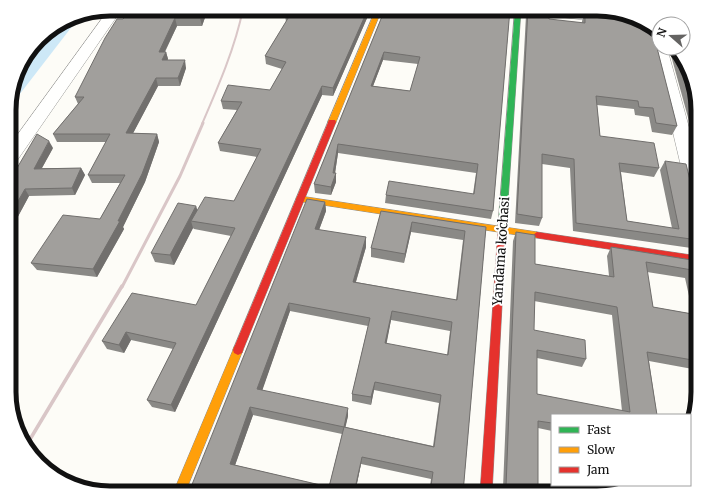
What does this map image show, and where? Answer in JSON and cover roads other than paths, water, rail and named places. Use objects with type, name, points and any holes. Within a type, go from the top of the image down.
[{"type":"street","points":[[16,150],[111,16]]},
{"type":"street","points":[[182,486],[376,16]]},
{"type":"street","name":"Yandama koʻchasi","points":[[486,486],[502,228],[517,16]]},
{"type":"street","points":[[594,16],[616,18]]},
{"type":"street","points":[[662,56],[691,169]]},
{"type":"street","points":[[300,199],[502,228],[691,259]]},
{"type":"waterway","points":[[20,83],[62,29]]},
{"type":"railway","points":[[202,124],[231,53],[242,16]]},
{"type":"railway","points":[[122,287],[180,176],[203,123]]},
{"type":"railway","points":[[30,440],[122,286]]}]
